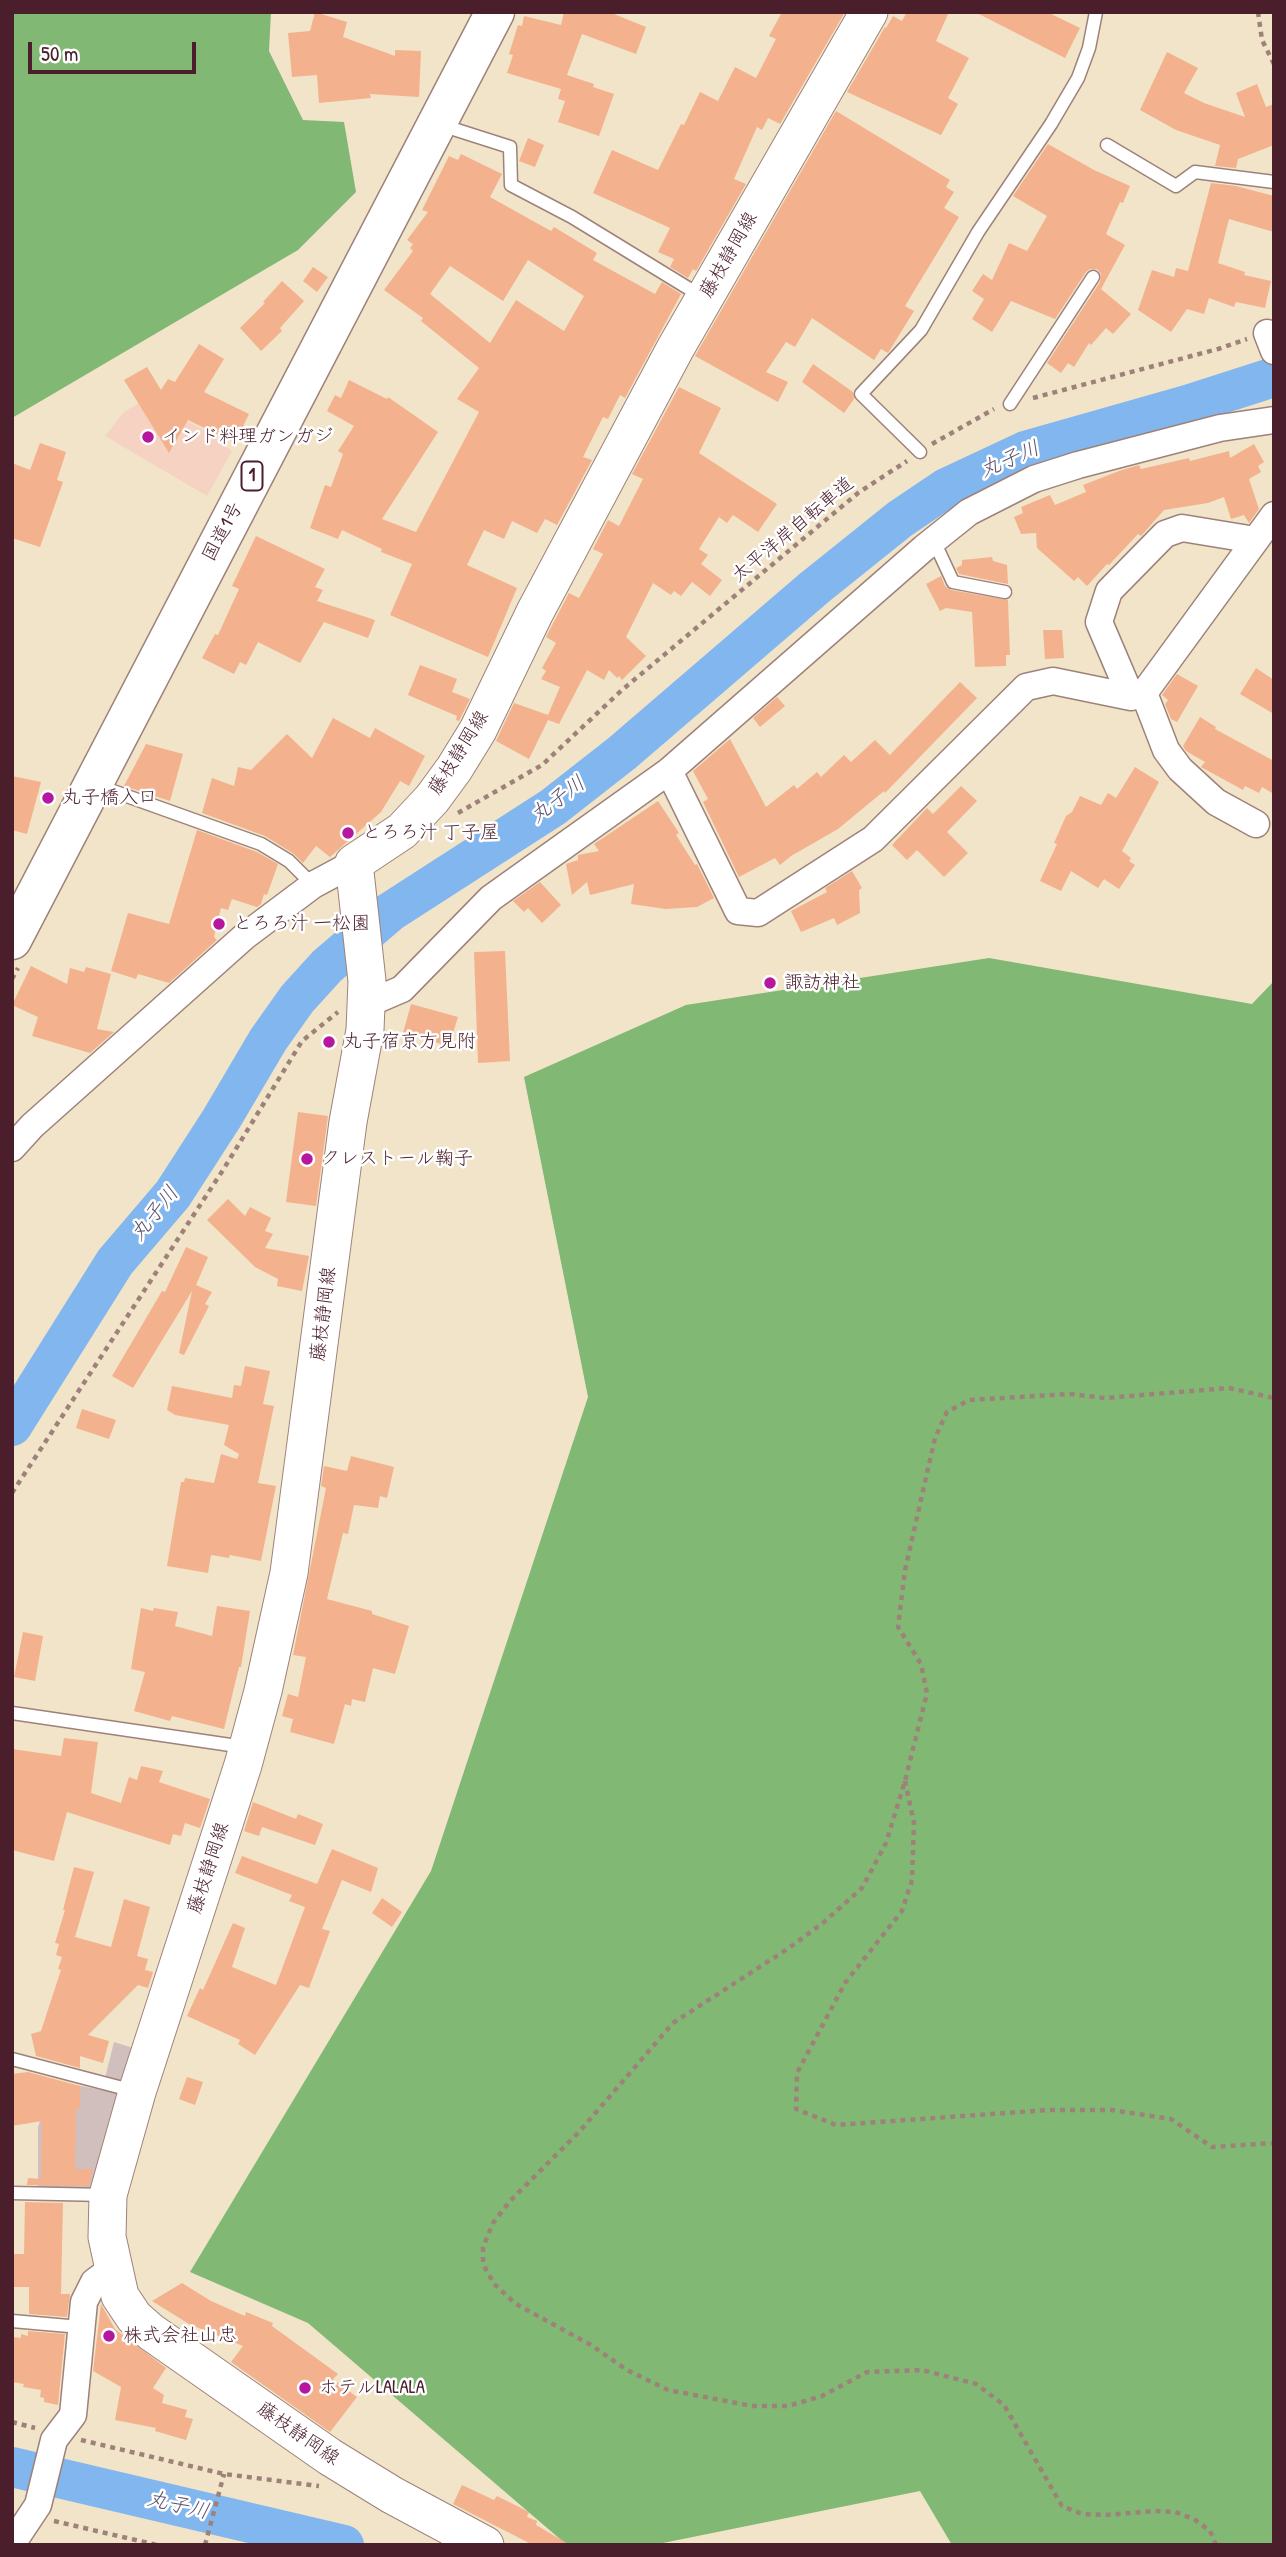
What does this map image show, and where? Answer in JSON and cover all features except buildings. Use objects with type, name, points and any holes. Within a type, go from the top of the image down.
[{"type":"highway","name":"国道1号","points":[[12,940],[495,12]]},
{"type":"main road","name":"藤枝静岡線","points":[[485,2545],[392,2496],[330,2457],[150,2332],[134,2317],[120,2296],[107,2237],[108,2195],[137,2092],[247,1747],[289,1573],[348,1122],[365,1030],[367,993],[356,881],[432,799],[478,730],[534,612],[704,299],[869,12]]},
{"type":"street","points":[[367,993],[402,989],[491,898],[669,771],[933,541],[970,512],[1034,479],[1078,465],[1220,428],[1274,420]]},
{"type":"street","points":[[1137,695],[1274,515]]},
{"type":"street","points":[[1255,540],[1182,528],[1165,534],[1109,591],[1099,622],[1166,750],[1180,769],[1216,802],[1256,824]]},
{"type":"street","points":[[669,771],[738,911],[758,913],[873,839],[1026,687],[1053,681],[1137,695]]},
{"type":"street","points":[[12,1147],[32,1126],[245,936],[313,885],[356,881]]},
{"type":"street","points":[[12,2544],[36,2511],[55,2437],[73,2415],[84,2302],[94,2282],[114,2267]]},
{"type":"lane","points":[[920,452],[861,394],[921,330],[978,232],[1051,124],[1078,79],[1089,48],[1096,12]]},
{"type":"lane","points":[[436,124],[510,147],[511,185],[572,217],[704,299]]},
{"type":"lane","points":[[1107,145],[1175,186],[1195,172],[1274,182]]},
{"type":"lane","points":[[1010,404],[1093,277]]},
{"type":"lane","points":[[933,541],[953,582],[1005,592]]},
{"type":"lane","points":[[92,783],[152,807],[261,844],[289,861],[313,885]]},
{"type":"lane","points":[[12,1713],[247,1747]]},
{"type":"lane","points":[[12,2059],[137,2092]]},
{"type":"lane","points":[[12,2193],[108,2195]]},
{"type":"lane","points":[[12,2321],[80,2327]]},
{"type":"path","points":[[1258,12],[1262,40],[1274,64]]},
{"type":"path","name":"太平洋岸自転車道","points":[[456,815],[542,765],[622,690],[858,493],[920,452],[994,409],[1218,349],[1271,343]]},
{"type":"path","points":[[12,1493],[223,1170],[302,1041],[335,1012],[367,993]]},
{"type":"path","points":[[1216,2545],[1210,2531],[1194,2519],[1175,2512],[1083,2514],[1062,2506],[1004,2405],[976,2385],[922,2370],[867,2372],[822,2396],[788,2406],[752,2406],[668,2390],[627,2370],[591,2345],[516,2304],[494,2284],[483,2264],[483,2247],[493,2223],[505,2208],[579,2132],[673,2023],[789,1948],[824,1922],[862,1888],[886,1843],[927,1693],[921,1664],[898,1627],[905,1570],[935,1438],[947,1412],[969,1400],[1070,1394],[1105,1398],[1229,1388],[1274,1398]]},
{"type":"path","points":[[905,1781],[914,1824],[912,1880],[902,1912],[845,1983],[797,2073],[796,2109],[836,2125],[1048,2110],[1112,2110],[1171,2119],[1212,2147],[1266,2144],[1274,2140]]},
{"type":"path","points":[[55,2437],[224,2474],[325,2487]]},
{"type":"path","points":[[205,2545],[224,2474]]},
{"type":"path","points":[[36,2511],[157,2545]]},
{"type":"shaded area","points":[[146,399],[206,431],[232,451],[207,496],[105,436],[124,412]]},
{"type":"shaded area","points":[[114,2042],[136,2049],[96,2190],[38,2189],[38,2127],[54,2081],[102,2090]]},
{"type":"green space","points":[[12,12],[271,12],[269,51],[303,120],[344,122],[356,192],[298,250],[12,418]]},
{"type":"green space","points":[[989,958],[1252,1004],[1274,981],[1274,2545],[952,2545],[920,2491],[653,2545],[567,2545],[308,2323],[190,2272],[431,1871],[588,1397],[524,1077],[686,1005]]},
{"type":"waterway","name":"丸子川","points":[[12,1426],[115,1262],[173,1194],[268,1040],[297,999],[327,966],[390,912],[553,807],[622,753],[814,588],[900,519],[946,488],[1025,451],[1274,377]]},
{"type":"waterway","name":"丸子川","points":[[12,2467],[344,2545]]},
{"type":"place","name":"インド料理ガンガジ","points":[[148,437]]},
{"type":"place","name":"丸子橋入口","points":[[48,798]]},
{"type":"place","name":"とろろ汁 丁子屋","points":[[348,833]]},
{"type":"place","name":"とろろ汁 一松園","points":[[219,924]]},
{"type":"place","name":"諏訪神社","points":[[770,983]]},
{"type":"place","name":"丸子宿京方見附","points":[[329,1042]]},
{"type":"place","name":"クレストール鞠子","points":[[307,1159]]},
{"type":"place","name":"株式会社山忠","points":[[109,2336]]},
{"type":"place","name":"ホテルLALALA","points":[[305,2388]]}]
